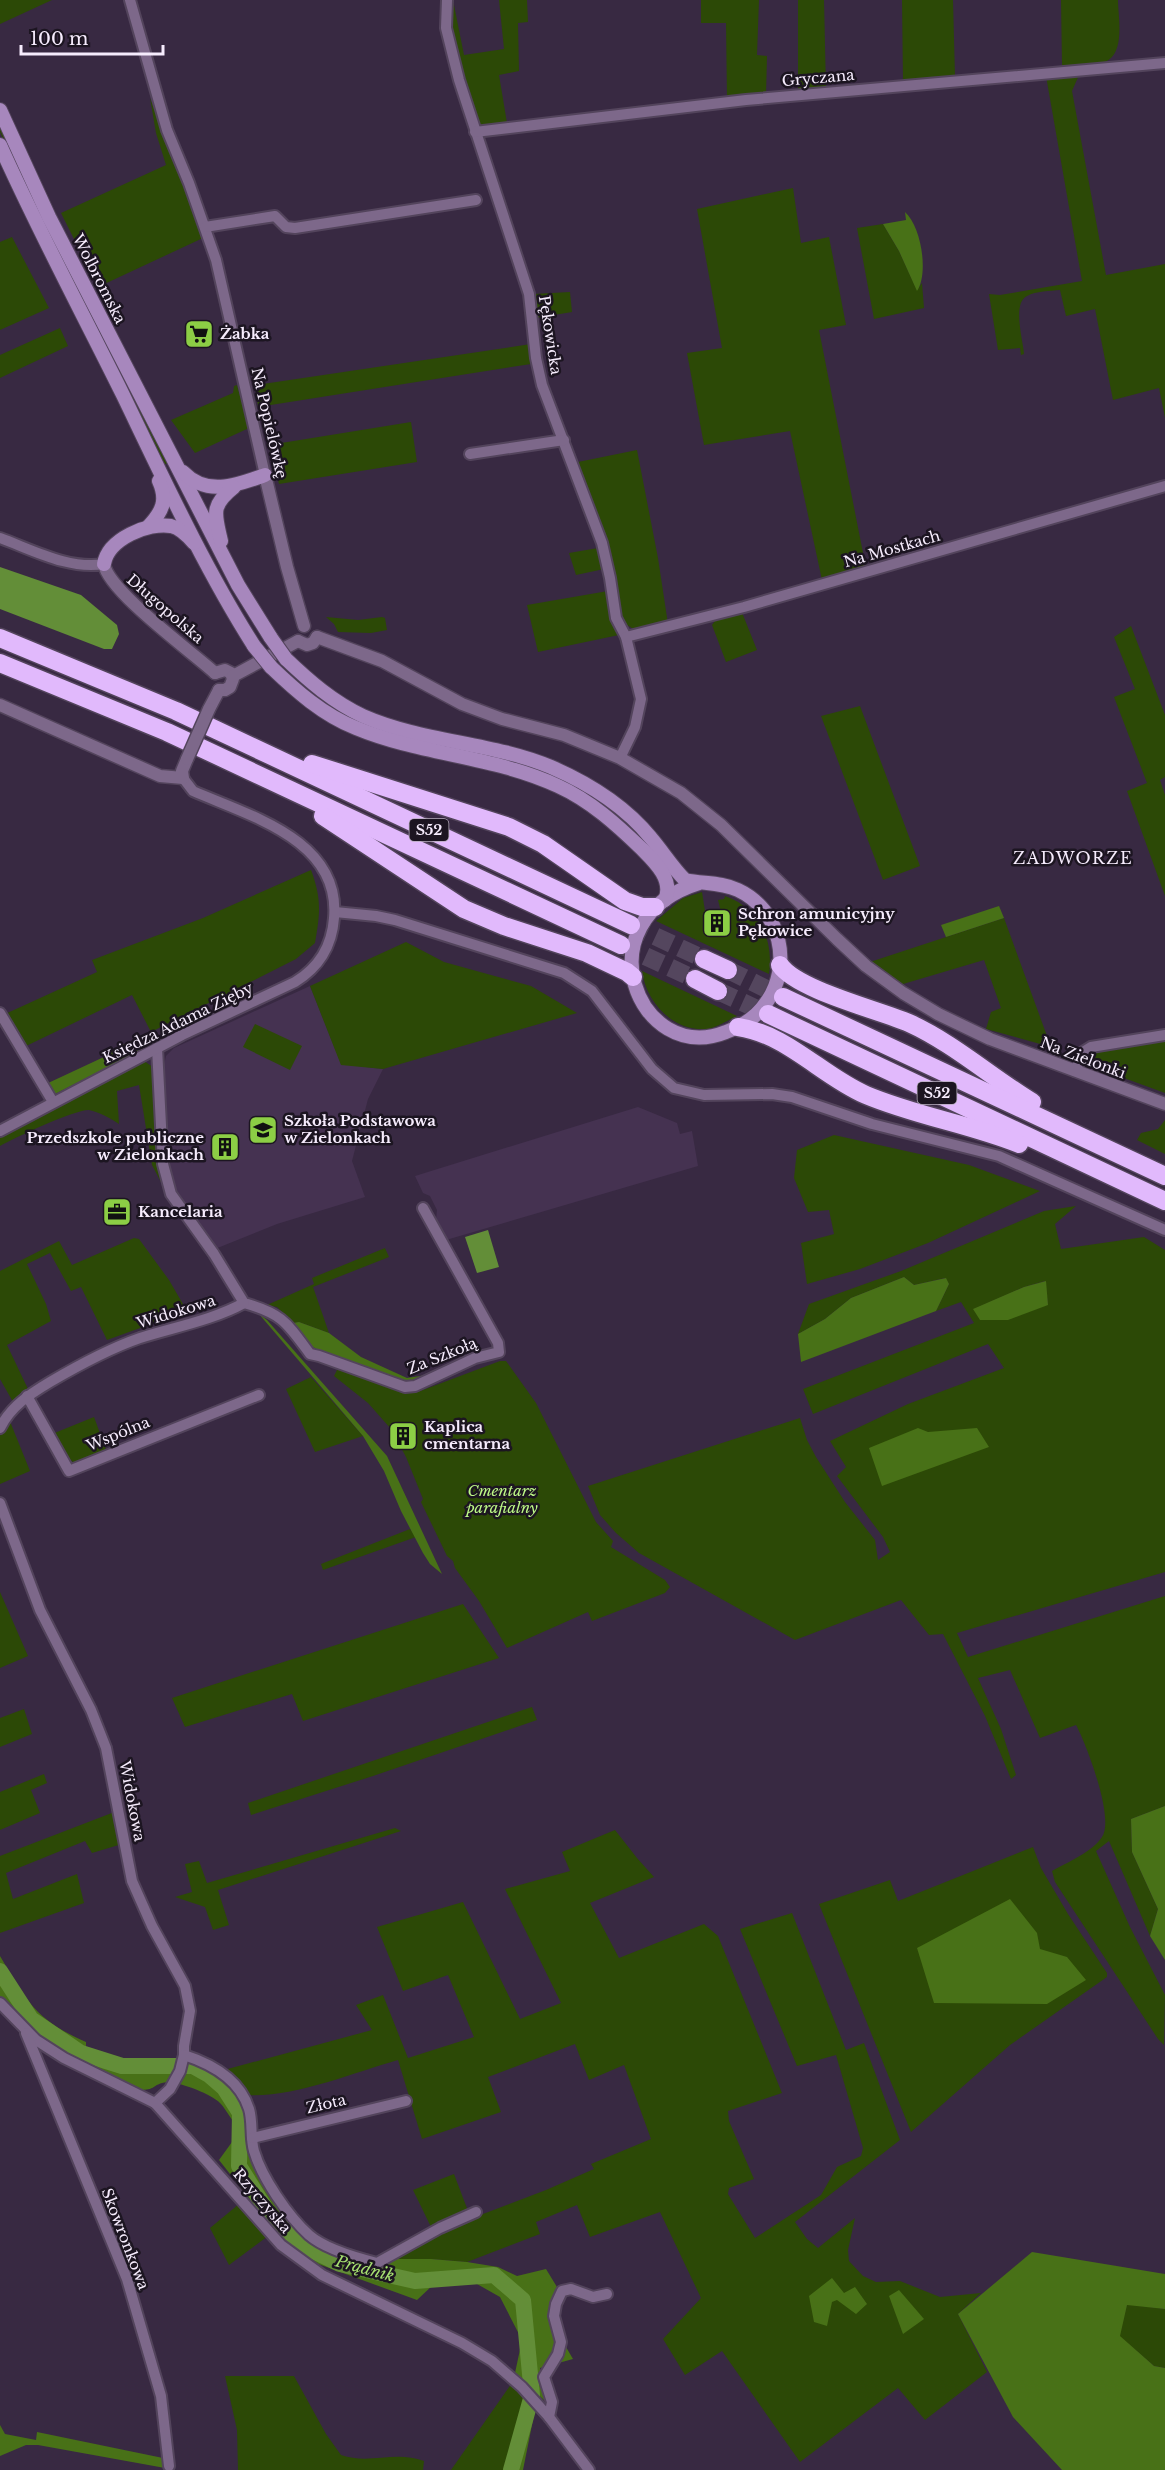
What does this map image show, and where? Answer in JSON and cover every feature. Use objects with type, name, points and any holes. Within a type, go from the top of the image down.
[{"type":"highway","name":"S52","points":[[0,638],[76,668],[226,735],[632,925]]},
{"type":"highway","name":"S52","points":[[0,663],[134,718],[269,779],[621,945]]},
{"type":"highway","points":[[226,735],[509,827],[543,844],[625,901],[642,907],[660,903]]},
{"type":"highway","points":[[269,779],[464,909],[504,926],[587,953],[627,972],[633,978]]},
{"type":"highway","points":[[704,959],[728,970]]},
{"type":"highway","points":[[780,965],[785,972],[805,983],[909,1024],[926,1033],[1011,1089],[1056,1114],[1091,1141]]},
{"type":"highway","points":[[694,979],[718,990]]},
{"type":"highway","name":"S52","points":[[783,997],[1165,1176]]},
{"type":"highway","name":"S52","points":[[768,1014],[1165,1201]]},
{"type":"highway","points":[[738,1027],[753,1029],[784,1043],[805,1059],[851,1087],[885,1102],[963,1125],[1106,1173]]},
{"type":"main road","name":"Wolbromska","points":[[0,110],[49,217],[225,559],[271,638],[286,659],[320,689],[362,715],[417,732],[529,760],[550,767],[585,784],[617,805],[637,822],[685,880],[699,883]]},
{"type":"main road","name":"Wolbromska","points":[[0,145],[36,224],[148,447]]},
{"type":"main road","points":[[148,447],[163,490],[164,500],[160,514],[148,527]]},
{"type":"main road","points":[[148,447],[229,605],[254,646],[271,667],[306,698],[330,715],[357,729],[398,742],[525,773],[576,795],[605,816],[653,861],[667,883],[668,892],[645,919],[636,938],[632,958],[633,978],[640,997],[651,1012],[676,1033],[710,1036],[738,1027],[751,1019],[766,1004],[775,987],[780,965],[780,949],[774,927],[757,903],[738,890],[699,883],[681,890],[660,903]]},
{"type":"main road","points":[[174,461],[195,482],[216,488],[235,485],[265,475]]},
{"type":"main road","points":[[225,559],[216,508],[221,497],[235,485]]},
{"type":"main road","points":[[104,564],[109,551],[124,538],[148,527],[170,526],[178,529],[201,549]]},
{"type":"street","name":"Na Popielówkę","points":[[130,0],[167,130],[216,260],[287,567],[304,626]]},
{"type":"street","name":"Pękowicka","points":[[447,0],[446,28],[475,132],[529,294],[536,358],[542,385],[602,543],[616,618],[626,637],[641,699],[635,727],[620,758]]},
{"type":"street","name":"Gryczana","points":[[475,132],[746,100],[1165,63]]},
{"type":"street","points":[[205,227],[275,216],[286,227],[295,228],[476,200]]},
{"type":"street","points":[[470,454],[564,440]]},
{"type":"street","name":"Na Mostkach","points":[[626,637],[754,604],[1165,486]]},
{"type":"street","points":[[0,538],[75,564],[91,566],[104,564]]},
{"type":"street","name":"Długopolska","points":[[104,564],[108,576],[123,594],[215,673]]},
{"type":"street","points":[[304,626],[314,628],[317,637],[313,643],[307,645],[298,641],[298,632],[304,626]]},
{"type":"street","name":"Na Zielonki","points":[[317,637],[382,661],[462,704],[502,719],[564,735],[620,758],[681,793],[721,825],[837,939],[890,984],[938,1014],[990,1039],[1165,1104]]},
{"type":"street","points":[[232,676],[298,641]]},
{"type":"street","points":[[225,670],[232,676],[233,682],[225,690],[219,690],[213,682],[215,673],[225,670]]},
{"type":"street","points":[[219,690],[182,771],[183,778],[193,791],[285,833],[309,850],[327,875],[335,912],[395,920],[564,973],[592,991],[652,1069],[674,1088],[704,1095],[772,1094],[792,1097],[872,1124],[999,1156],[1165,1230]]},
{"type":"street","points":[[0,705],[145,771],[160,776],[183,778]]},
{"type":"street","name":"Księdza Adama Zięby","points":[[0,1131],[157,1048],[302,978],[311,971],[324,953],[331,936],[335,912]]},
{"type":"street","points":[[0,1013],[53,1102]]},
{"type":"street","points":[[1075,1071],[1083,1052],[1091,1047],[1165,1035]]},
{"type":"street","points":[[157,1048],[163,1164],[171,1194],[214,1254],[244,1303]]},
{"type":"street","name":"Za Szkołą","points":[[244,1303],[270,1310],[279,1316],[310,1354],[405,1387],[415,1386],[475,1358],[499,1352],[498,1343],[423,1208]]},
{"type":"street","name":"Widokowa","points":[[0,1428],[6,1417],[27,1396],[120,1345],[228,1311],[244,1303]]},
{"type":"street","name":"Wspólna","points":[[27,1396],[69,1471],[259,1395]]},
{"type":"street","name":"Widokowa","points":[[0,1503],[40,1610],[91,1710],[106,1748],[132,1881],[152,1926],[185,1986],[190,2012],[183,2046],[184,2058],[180,2072],[170,2089],[155,2103]]},
{"type":"street","name":"Rzyczyska","points":[[0,2003],[24,2031],[64,2058],[155,2103],[281,2245],[322,2275],[466,2345],[492,2361],[522,2387],[549,2417],[589,2470]]},
{"type":"street","name":"Skowronkowa","points":[[24,2031],[42,2068],[127,2279],[161,2396],[169,2466]]},
{"type":"street","points":[[184,2058],[202,2061],[223,2073],[240,2091],[249,2110],[254,2150],[267,2181],[310,2236],[356,2258],[377,2263],[440,2228],[476,2212]]},
{"type":"street","name":"Złota","points":[[252,2138],[406,2102]]},
{"type":"street","points":[[549,2417],[552,2402],[544,2377],[558,2354],[561,2342],[554,2316],[562,2291],[571,2289],[592,2297],[607,2294]]},
{"type":"shaded area","points":[[905,212],[911,219],[922,250],[921,283],[917,291],[899,251],[883,224],[906,220]]},
{"type":"shaded area","points":[[0,567],[81,595],[117,625],[119,634],[112,649],[104,649],[0,609]]},
{"type":"shaded area","points":[[999,906],[1004,918],[946,937],[941,925]]},
{"type":"shaded area","name":"Szkoła Podstawowa w Zielonkach","points":[[310,986],[341,1064],[383,1069],[368,1099],[352,1161],[365,1197],[277,1224],[215,1249],[179,1196],[168,1169],[163,1070],[166,1056],[174,1048]]},
{"type":"shaded area","points":[[151,1032],[155,1043],[55,1094],[46,1084],[106,1056],[105,1053]]},
{"type":"shaded area","points":[[638,1107],[677,1123],[680,1134],[692,1131],[698,1166],[446,1240],[436,1220],[437,1210],[430,1196],[423,1193],[415,1176]]},
{"type":"shaded area","points":[[488,1230],[499,1267],[477,1273],[465,1237]]},
{"type":"shaded area","points":[[904,1277],[914,1285],[946,1278],[949,1284],[936,1311],[801,1362],[798,1334],[825,1319],[851,1298]]},
{"type":"shaded area","points":[[1046,1281],[1048,1305],[1008,1320],[980,1320],[973,1309],[1024,1287]]},
{"type":"shaded area","points":[[259,1314],[267,1320],[387,1456],[442,1574],[430,1564],[423,1553],[401,1511],[384,1471],[363,1436]]},
{"type":"shaded area","points":[[299,1322],[329,1333],[361,1357],[407,1378],[433,1374],[416,1383],[406,1384],[343,1363],[309,1345],[293,1323]]},
{"type":"shaded area","points":[[918,1428],[928,1432],[977,1428],[989,1447],[882,1486],[869,1448]]},
{"type":"shaded area","points":[[1165,1806],[1165,1960],[1150,1936],[1158,1909],[1132,1852],[1131,1819]]},
{"type":"shaded area","points":[[1010,1899],[1037,1933],[1040,1949],[1067,1957],[1086,1980],[1047,2004],[934,2003],[917,1948]]},
{"type":"shaded area","points":[[0,1956],[34,2008],[55,2026],[86,2042],[86,2047],[105,2057],[199,2075],[225,2088],[240,2102],[248,2123],[251,2152],[265,2188],[314,2242],[348,2259],[431,2259],[467,2262],[498,2267],[517,2276],[546,2269],[557,2287],[548,2316],[573,2359],[540,2368],[545,2401],[515,2373],[522,2340],[500,2297],[477,2284],[433,2285],[417,2300],[310,2261],[275,2231],[219,2160],[232,2142],[234,2122],[220,2103],[201,2092],[175,2083],[162,2083],[151,2089],[140,2090],[67,2056],[29,2028],[4,2004],[0,1997]]},
{"type":"shaded area","points":[[1032,2252],[1165,2274],[1165,2309],[1127,2305],[1120,2336],[1154,2366],[1165,2368],[1165,2470],[1062,2470],[1013,2417],[958,2314]]},
{"type":"shaded area","points":[[832,2278],[844,2293],[855,2287],[867,2304],[856,2314],[837,2300],[832,2302],[827,2326],[814,2322],[809,2296]]},
{"type":"shaded area","points":[[899,2290],[924,2319],[903,2334],[889,2296]]},
{"type":"shaded area","points":[[524,2397],[535,2410],[523,2470],[504,2470]]},
{"type":"shaded area","points":[[0,2425],[5,2434],[36,2440],[37,2432],[163,2458],[165,2468],[38,2445],[26,2445],[0,2456]]},
{"type":"green space","points":[[0,0],[52,0],[0,24]]},
{"type":"green space","points":[[453,0],[464,55],[504,49],[499,0],[527,0],[528,22],[518,23],[519,71],[499,75],[507,123],[480,125],[472,117],[449,31]]},
{"type":"green space","points":[[701,0],[759,0],[757,55],[767,56],[766,95],[727,99],[726,23],[701,23]]},
{"type":"green space","points":[[798,0],[824,0],[826,90],[798,92]]},
{"type":"green space","points":[[902,0],[953,0],[955,77],[903,83]]},
{"type":"green space","points":[[1061,0],[1118,0],[1119,34],[1116,51],[1112,57],[1096,64],[1062,65]]},
{"type":"green space","points":[[1079,75],[1072,91],[1106,275],[1165,264],[1165,418],[1159,388],[1113,400],[1095,309],[1066,316],[1060,290],[1035,293],[1023,300],[1019,314],[1024,354],[1021,355],[1020,348],[998,350],[989,294],[1000,295],[1082,281],[1046,76]]},
{"type":"green space","points":[[150,98],[203,238],[98,287],[61,213],[166,165],[156,133]]},
{"type":"green space","points":[[0,126],[42,216],[169,463],[165,464],[10,154],[0,132]]},
{"type":"green space","points":[[793,188],[801,243],[829,237],[846,325],[819,330],[866,568],[822,580],[790,431],[704,445],[687,353],[722,348],[697,209]]},
{"type":"green space","points":[[883,224],[899,251],[917,290],[922,283],[924,308],[874,319],[857,228]]},
{"type":"green space","points":[[12,237],[49,308],[0,330],[0,242]]},
{"type":"green space","points":[[570,292],[572,312],[536,318],[533,294]]},
{"type":"green space","points":[[60,328],[68,346],[0,378],[0,355]]},
{"type":"green space","points":[[531,344],[531,364],[258,407],[256,385]]},
{"type":"green space","points":[[237,385],[249,428],[195,453],[171,420],[233,393],[234,386]]},
{"type":"green space","points":[[411,422],[417,462],[279,484],[269,445]]},
{"type":"green space","points":[[637,450],[668,624],[638,632],[627,625],[622,616],[604,541],[578,462]]},
{"type":"green space","points":[[598,548],[604,569],[576,575],[569,553]]},
{"type":"green space","points":[[608,591],[619,635],[538,652],[527,605]]},
{"type":"green space","points":[[741,610],[757,650],[726,662],[712,625],[717,618]]},
{"type":"green space","points":[[326,617],[358,620],[382,617],[385,618],[387,630],[371,633],[338,632],[334,624]]},
{"type":"green space","points":[[1131,626],[1165,715],[1165,777],[1160,780],[1165,795],[1165,896],[1127,791],[1147,783],[1114,697],[1135,689],[1114,637]]},
{"type":"green space","points":[[860,706],[920,866],[883,880],[821,716]]},
{"type":"green space","points":[[311,870],[319,906],[315,943],[296,959],[151,1032],[132,995],[24,1047],[3,1015],[97,972],[92,960],[203,918]]},
{"type":"green space","points":[[702,892],[708,930],[729,925],[726,916],[722,916],[718,900],[724,899],[725,896],[747,908],[755,917],[762,926],[769,949],[769,974],[656,921],[683,898]]},
{"type":"green space","points":[[1004,918],[1051,1047],[986,1029],[991,1012],[1001,1008],[984,960],[893,987],[870,962]]},
{"type":"green space","points":[[406,942],[444,962],[531,986],[577,1013],[383,1069],[341,1065],[310,986]]},
{"type":"green space","points":[[642,971],[737,1016],[710,1029],[683,1026],[663,1013],[655,1004],[649,994]]},
{"type":"green space","points":[[255,1024],[302,1046],[290,1070],[243,1047]]},
{"type":"green space","points":[[1165,1038],[1165,1093],[1091,1066],[1089,1058],[1095,1049]]},
{"type":"green space","points":[[141,1059],[153,1067],[159,1169],[163,1186],[152,1165],[139,1085],[117,1091],[119,1124],[97,1112],[82,1111],[0,1146],[0,1137]]},
{"type":"green space","points":[[1165,1120],[1165,1154],[1137,1140],[1141,1133],[1158,1129]]},
{"type":"green space","points":[[834,1135],[969,1165],[1040,1191],[928,1243],[860,1269],[807,1284],[801,1243],[834,1234],[829,1210],[808,1212],[794,1178],[797,1150]]},
{"type":"green space","points":[[1076,1206],[1055,1224],[1061,1249],[1144,1237],[1165,1250],[1165,1572],[957,1633],[968,1657],[1165,1596],[1165,1806],[1131,1819],[1132,1852],[1158,1909],[1150,1936],[1109,1841],[1096,1851],[1130,1927],[1165,1995],[1164,2045],[1055,1882],[1052,1871],[1092,1847],[1102,1837],[1105,1828],[1105,1814],[1098,1781],[1076,1725],[1040,1738],[1010,1670],[978,1678],[1001,1729],[1016,1775],[1011,1779],[985,1716],[943,1634],[929,1635],[901,1600],[795,1640],[639,1553],[600,1515],[588,1486],[800,1418],[807,1440],[816,1457],[845,1502],[875,1540],[878,1560],[890,1552],[883,1537],[837,1476],[846,1467],[830,1441],[908,1404],[1004,1368],[988,1344],[813,1414],[803,1389],[974,1323],[961,1302],[936,1311],[949,1284],[945,1278],[914,1285],[904,1277],[851,1298],[825,1319],[798,1334],[809,1304],[901,1271],[1044,1211]],"holes":[[[1045,1281],[1048,1305],[974,1309],[1024,1287]]]},
{"type":"green space","points":[[134,1238],[139,1239],[169,1280],[187,1311],[107,1340],[81,1287],[71,1291],[50,1253],[27,1264],[46,1304],[51,1321],[7,1345],[28,1389],[13,1402],[0,1379],[0,1271],[59,1241],[72,1265]]},
{"type":"green space","points":[[385,1248],[389,1257],[313,1287],[329,1333],[299,1322],[293,1323],[277,1307],[267,1305],[314,1284],[312,1278]]},
{"type":"green space","name":"Cmentarz parafialny","points":[[500,1361],[506,1361],[536,1403],[596,1522],[613,1541],[611,1547],[665,1580],[670,1587],[665,1593],[592,1621],[588,1612],[507,1648],[479,1601],[455,1568],[453,1561],[447,1556],[421,1502],[423,1499],[406,1457],[391,1429],[368,1403],[334,1376],[338,1368],[397,1390],[415,1393]]},
{"type":"green space","points":[[311,1377],[363,1436],[315,1452],[286,1389]]},
{"type":"green space","points":[[94,1417],[107,1452],[74,1463],[66,1456],[52,1434]]},
{"type":"green space","points":[[9,1419],[30,1471],[0,1484],[0,1436]]},
{"type":"green space","points":[[410,1529],[416,1537],[323,1570],[321,1564]]},
{"type":"green space","points":[[0,1592],[28,1656],[0,1668]]},
{"type":"green space","points":[[463,1604],[499,1658],[303,1721],[292,1694],[185,1727],[172,1698]]},
{"type":"green space","points":[[532,1707],[537,1720],[251,1815],[248,1803]]},
{"type":"green space","points":[[24,1709],[32,1734],[0,1747],[0,1718]]},
{"type":"green space","points":[[44,1774],[47,1783],[31,1790],[40,1813],[0,1830],[0,1792]]},
{"type":"green space","points":[[117,1811],[122,1844],[92,1853],[85,1841],[6,1873],[13,1899],[77,1874],[84,1903],[0,1933],[0,1856]]},
{"type":"green space","points":[[395,1828],[401,1831],[218,1890],[229,1925],[213,1930],[205,1907],[175,1897],[192,1892],[185,1864],[199,1861],[207,1883]]},
{"type":"green space","points":[[615,1830],[654,1877],[590,1903],[619,1958],[704,1924],[718,1936],[782,2093],[728,2111],[729,2121],[754,2179],[729,2188],[728,2194],[755,2238],[821,2195],[837,2167],[861,2156],[863,2148],[836,2055],[797,2066],[740,1929],[792,1913],[846,2050],[864,2043],[900,2140],[795,2222],[807,2239],[818,2248],[855,2218],[848,2250],[849,2261],[863,2276],[876,2282],[900,2281],[940,2297],[981,2293],[958,2314],[987,2372],[925,2420],[898,2388],[800,2462],[722,2351],[685,2375],[663,2339],[701,2298],[660,2212],[590,2237],[577,2205],[536,2222],[540,2234],[467,2262],[431,2259],[393,2260],[441,2230],[546,2190],[594,2169],[591,2164],[651,2139],[624,2065],[589,2080],[575,2044],[488,2077],[501,2112],[422,2139],[398,2060],[303,2089],[264,2095],[246,2095],[224,2070],[372,2030],[356,2005],[383,1995],[408,2058],[474,2037],[448,1975],[403,1991],[377,1927],[463,1902],[520,2019],[561,2003],[505,1889],[570,1871],[562,1852]]},
{"type":"green space","points":[[1033,1847],[1041,1868],[1107,1973],[1107,1977],[1010,2045],[911,2132],[819,1904],[890,1880],[898,1901]]},
{"type":"green space","points":[[454,2174],[468,2211],[432,2229],[413,2190]]},
{"type":"green space","points":[[239,2204],[268,2236],[229,2265],[210,2228]]},
{"type":"green space","points":[[1127,2304],[1165,2309],[1165,2368],[1154,2366],[1119,2336]]},
{"type":"green space","points":[[225,2376],[294,2376],[326,2434],[341,2455],[362,2459],[413,2458],[424,2461],[423,2470],[238,2470],[237,2430]]},
{"type":"green space","points":[[512,2383],[524,2397],[504,2470],[451,2470]]},
{"type":"waterway","name":"Prądnik","points":[[0,1971],[31,2019],[81,2053],[122,2066],[193,2066],[209,2075],[224,2088],[240,2113],[239,2166],[274,2222],[305,2247],[340,2264],[415,2281],[494,2275],[523,2300],[532,2395],[511,2470]]},
{"type":"tunnel","points":[[631,925],[704,959]]},
{"type":"tunnel","points":[[621,945],[695,979]]},
{"type":"tunnel","points":[[728,970],[783,997]]},
{"type":"tunnel","points":[[718,991],[768,1014]]},
{"type":"place","name":"Żabka","points":[[199,334]]},
{"type":"place","name":"Schron amunicyjny Pękowice","points":[[717,923]]},
{"type":"place","name":"Szkoła Podstawowa w Zielonkach","points":[[263,1130]]},
{"type":"place","name":"Przedszkole publiczne w Zielonkach","points":[[225,1147]]},
{"type":"place","name":"Kancelaria","points":[[117,1212]]},
{"type":"place","name":"Kaplica cmentarna","points":[[403,1436]]},
{"type":"district","name":"ZADWORZE","points":[[1073,858]]}]
